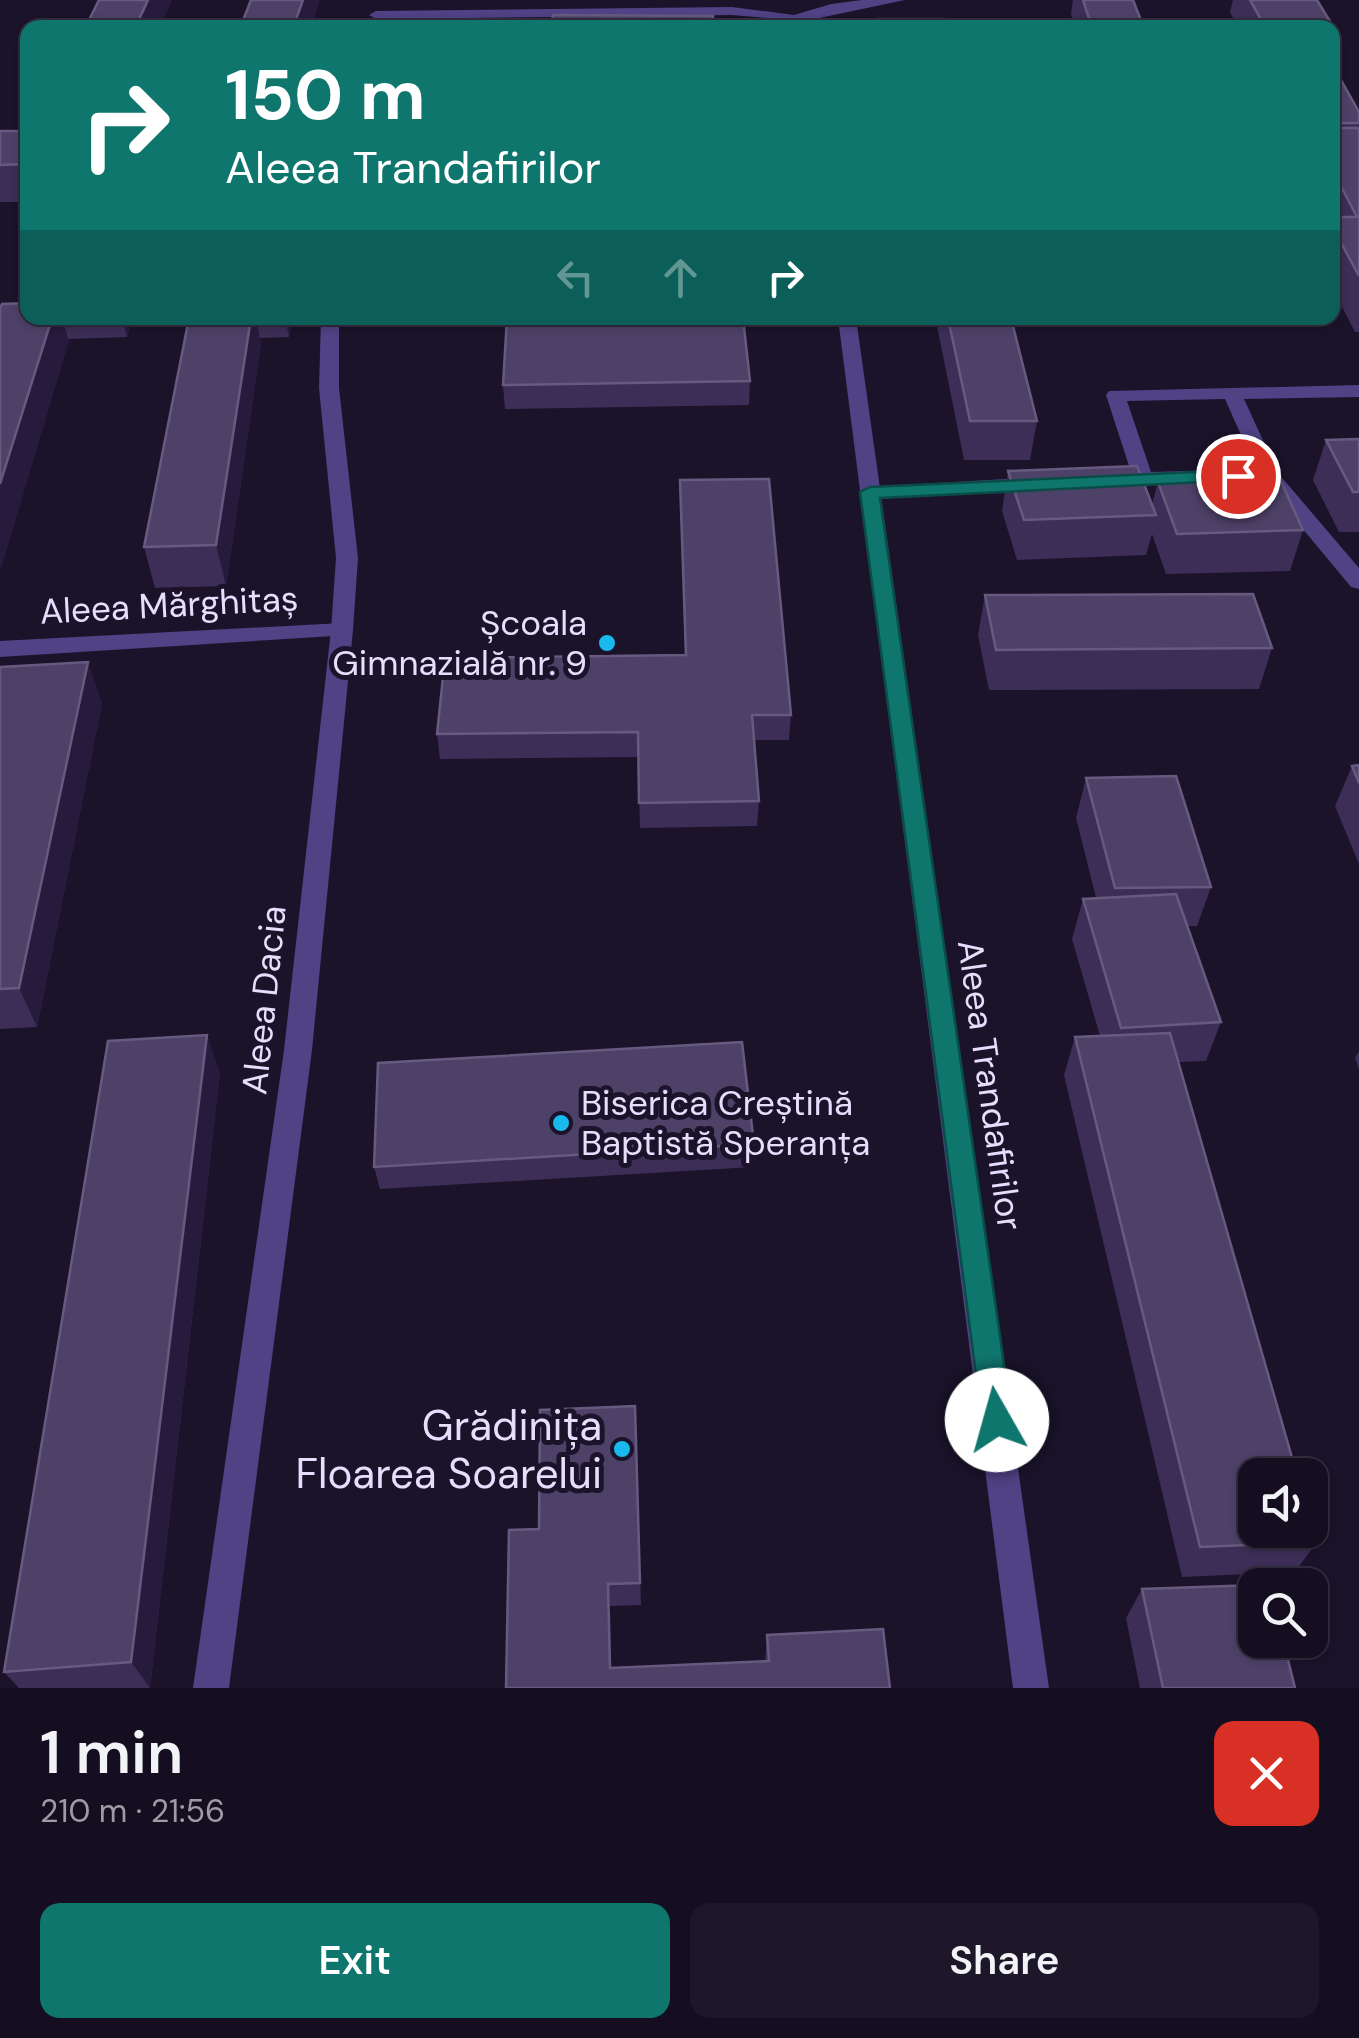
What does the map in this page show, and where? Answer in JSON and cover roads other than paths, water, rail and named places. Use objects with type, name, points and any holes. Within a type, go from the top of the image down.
[{"type":"street","points":[[808,20],[831,8],[898,0]]},
{"type":"street","points":[[376,14],[732,12],[783,20]]},
{"type":"street","name":"Aleea Dacia","points":[[211,1688],[298,1050],[342,630],[347,558],[329,388],[330,325]]},
{"type":"street","name":"Aleea Trandafirilor","points":[[848,325],[1030,1688]]},
{"type":"street","points":[[1143,478],[1116,395],[1359,390]]},
{"type":"street","points":[[1232,394],[1269,475],[1359,582]]},
{"type":"street","points":[[870,492],[1269,475]]},
{"type":"street","name":"Aleea Mărghitaș","points":[[0,649],[342,630]]},
{"type":"place","name":"Școala Gimnazială nr. 9","points":[[607,643]]},
{"type":"place","name":"Biserica Creștină Baptistă Speranța","points":[[561,1123]]},
{"type":"place","name":"Grădinița Floarea Soarelui","points":[[622,1449]]}]
